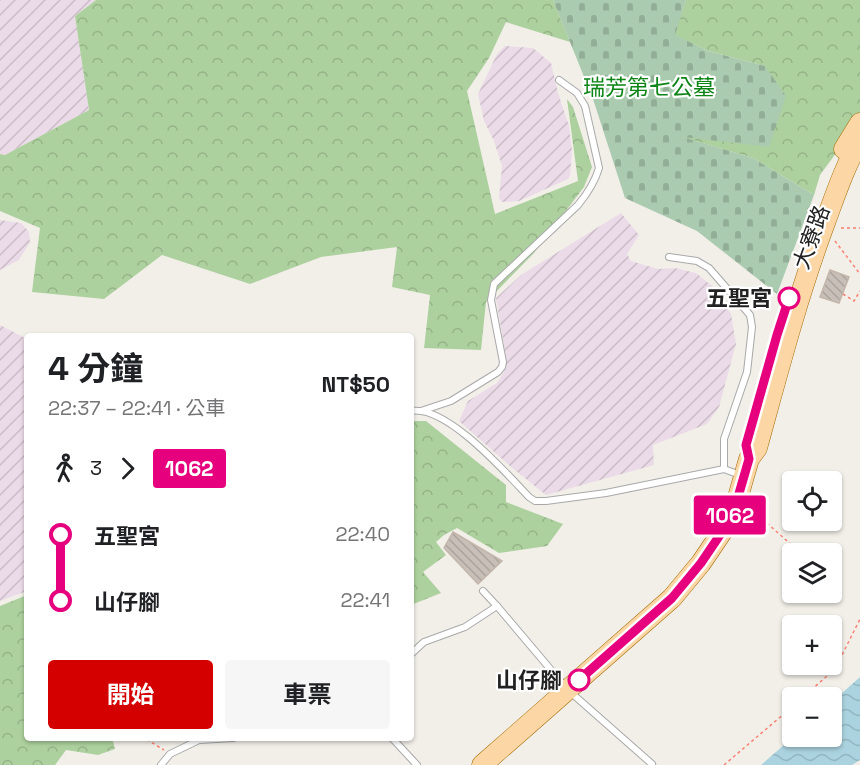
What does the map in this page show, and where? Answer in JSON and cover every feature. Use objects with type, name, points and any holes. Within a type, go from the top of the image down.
[{"type":"main road","name":"大寮路","points":[[743,479],[746,445],[777,335],[807,243],[841,155],[860,123]]},
{"type":"main road","name":"大寮路","points":[[743,479],[757,448],[816,248],[848,161],[860,140]]},
{"type":"main road","points":[[482,765],[672,598],[701,563],[724,529],[743,479]]},
{"type":"lane","points":[[421,411],[451,401],[498,372],[502,367],[491,300],[494,284],[578,205],[586,196],[597,175],[599,168],[585,106],[578,93],[559,80]]},
{"type":"lane","points":[[669,258],[697,261],[709,268],[750,315],[752,327],[749,364],[724,439],[724,469]]},
{"type":"lane","points":[[414,410],[435,416],[456,427],[481,448],[528,497],[535,501],[606,493],[724,469],[743,479]]},
{"type":"lane","points":[[483,591],[568,690],[652,764]]},
{"type":"lane","points":[[414,651],[424,642],[465,627],[496,606]]},
{"type":"lane","points":[[161,765],[170,754],[197,741]]},
{"type":"lane","points":[[395,741],[417,765]]},
{"type":"path","points":[[837,228],[860,228]]},
{"type":"path","points":[[832,238],[860,274]]},
{"type":"path","points":[[843,294],[854,301],[860,291]]},
{"type":"path","points":[[743,479],[791,543]]},
{"type":"path","points":[[815,687],[835,669],[860,619]]},
{"type":"path","points":[[724,765],[782,715]]},
{"type":"path","points":[[150,741],[170,754]]},
{"type":"shaded area","points":[[0,0],[96,0],[75,16],[89,110],[5,155],[0,154]]},
{"type":"shaded area","points":[[505,46],[533,48],[551,63],[569,126],[572,150],[568,179],[519,201],[502,202],[499,198],[502,166],[494,141],[484,121],[478,94],[497,54]]},
{"type":"shaded area","points":[[621,213],[639,235],[627,254],[631,261],[658,269],[675,268],[696,273],[712,286],[731,314],[736,344],[719,407],[707,424],[653,445],[654,465],[546,495],[459,421],[468,401],[497,383],[504,372],[506,357],[496,298],[521,275]]},
{"type":"shaded area","points":[[0,220],[21,223],[29,232],[30,242],[19,260],[0,270]]},
{"type":"shaded area","points":[[0,325],[24,337],[24,592],[0,601]]},
{"type":"green space","points":[[96,0],[553,0],[570,42],[506,22],[489,58],[467,91],[495,214],[578,181],[567,99],[573,107],[592,167],[584,187],[534,253],[486,302],[481,350],[424,348],[430,295],[392,287],[397,247],[321,257],[250,284],[162,255],[104,299],[32,292],[40,228],[0,211],[0,154],[5,155],[89,110],[75,16]]},
{"type":"green space","name":"瑞芳第七公墓","points":[[553,0],[686,0],[675,35],[708,51],[765,66],[786,96],[769,147],[683,137],[753,158],[814,195],[777,294],[697,231],[625,198],[593,99]]},
{"type":"green space","points":[[686,0],[860,0],[860,115],[845,141],[820,175],[814,195],[753,158],[679,136],[765,66],[708,51],[674,35]]},
{"type":"green space","points":[[414,421],[426,421],[506,485],[506,502],[563,524],[547,546],[499,553],[457,528],[444,535],[436,542],[446,555],[423,572],[441,593],[414,604]]},
{"type":"green space","points":[[24,596],[24,741],[113,741],[115,749],[98,755],[66,750],[55,765],[0,765],[0,606]]},
{"type":"water","points":[[860,677],[860,760],[852,765],[761,765],[782,747],[842,747],[842,693]]},
{"type":"building","points":[[830,270],[849,277],[839,303],[820,297]]},
{"type":"building","points":[[453,532],[502,561],[478,584],[444,548]]},
{"type":"bus line","name":"1062","points":[[579,680],[672,598],[701,563],[724,529],[738,497],[749,459],[746,445],[789,298]]},
{"type":"place","name":"五聖宮","points":[[789,298]]},
{"type":"place","name":"山仔腳","points":[[579,680]]}]
